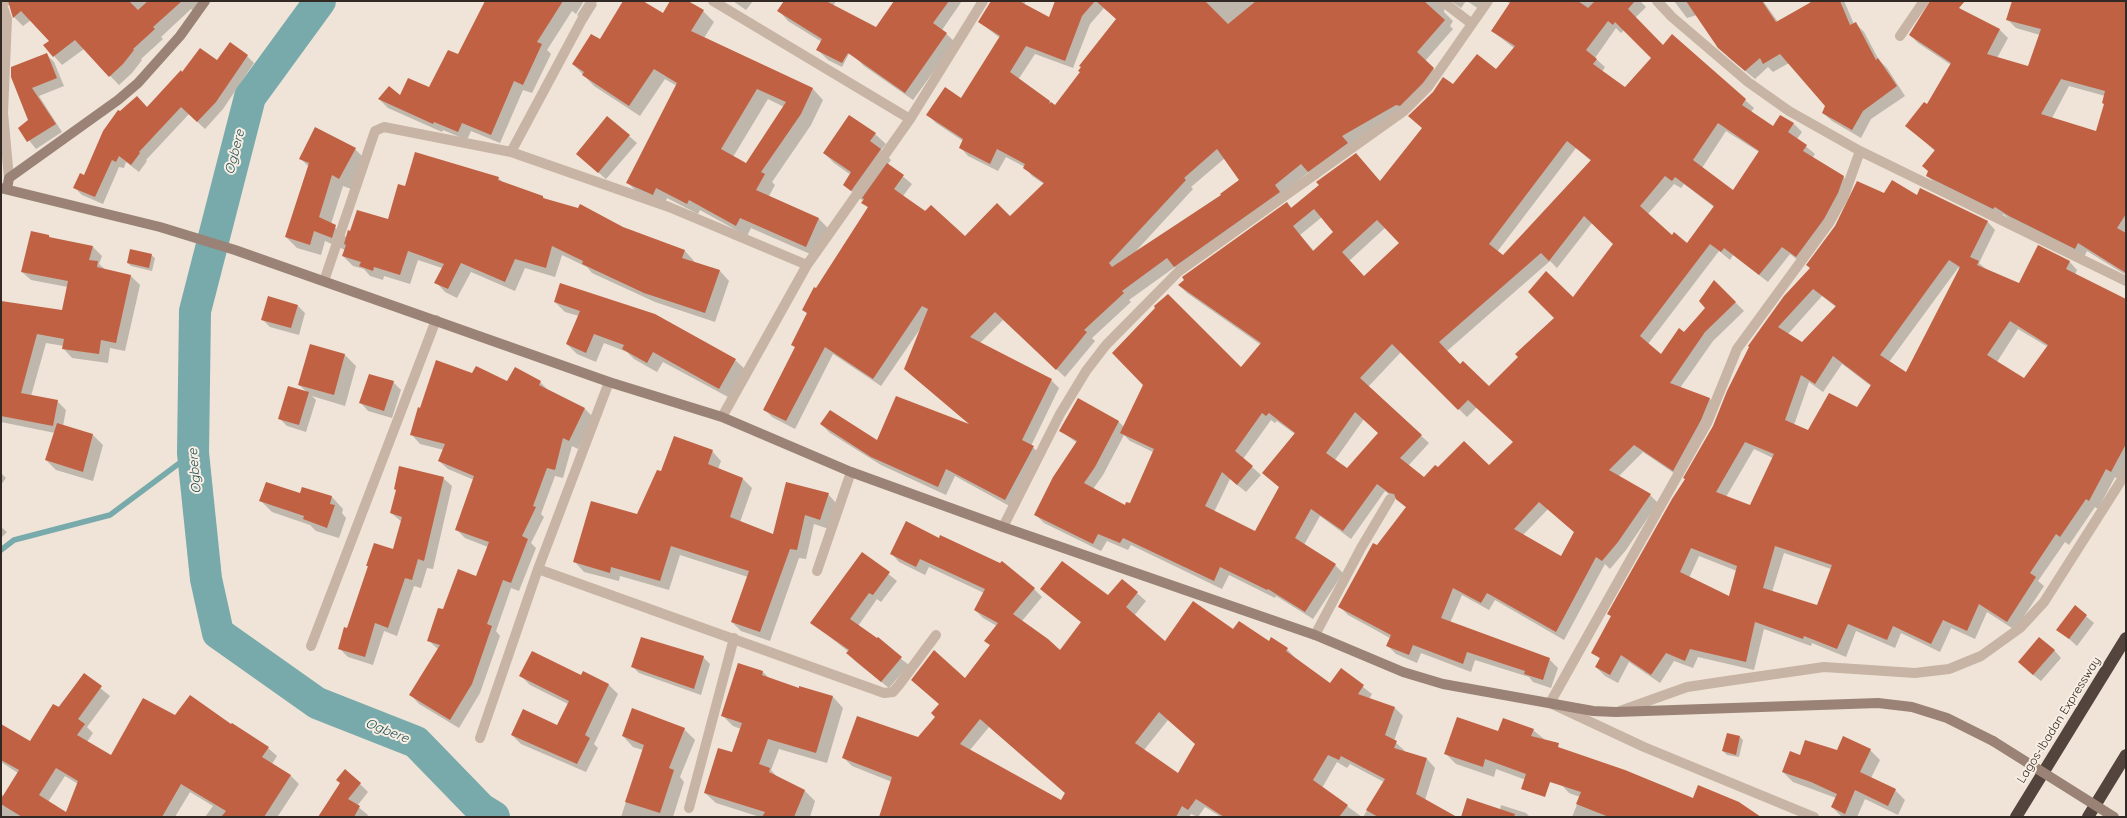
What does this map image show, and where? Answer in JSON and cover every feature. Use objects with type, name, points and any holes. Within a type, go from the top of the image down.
[{"type":"highway","name":"Lagos-Ibadan Expressway","points":[[2016,817],[2126,638]]},
{"type":"highway","points":[[2088,817],[2126,755]]},
{"type":"main road","points":[[204,1],[180,36],[138,83],[118,100],[9,178],[4,188],[160,227],[236,250],[609,382],[722,417],[851,472],[1003,527],[1315,636],[1403,672],[1443,684],[1594,711],[1616,712],[1878,703],[1912,707],[1947,718],[1993,741],[2114,817]]},
{"type":"street","points":[[511,152],[592,1]]},
{"type":"street","points":[[713,1],[910,119]]},
{"type":"street","points":[[722,417],[807,265],[910,119],[983,1]]},
{"type":"street","points":[[1442,1],[1472,24]]},
{"type":"street","points":[[1003,527],[1060,414],[1086,371],[1106,345],[1178,272],[1404,111],[1428,87],[1488,1]]},
{"type":"street","points":[[1657,1],[1672,17],[1748,82],[1789,111],[1860,151],[2126,281]]},
{"type":"street","points":[[1900,36],[1924,1]]},
{"type":"street","points":[[1,2],[7,18],[3,113],[9,178]]},
{"type":"street","points":[[324,281],[375,132],[379,128],[384,127],[511,152],[669,207],[807,265]]},
{"type":"street","points":[[1814,817],[1800,814],[1644,747],[1550,703],[1707,423],[1737,349],[1829,223],[1844,196],[1860,151]]},
{"type":"street","points":[[311,646],[436,320]]},
{"type":"street","points":[[480,738],[538,568],[609,382]]},
{"type":"street","points":[[817,571],[851,472]]},
{"type":"street","points":[[1616,712],[1687,687],[1824,667],[1915,673],[1949,669],[1981,656],[2020,628],[2044,602],[2126,473]]},
{"type":"street","points":[[1315,636],[1361,548],[1390,498]]},
{"type":"street","points":[[538,568],[884,693],[893,692],[936,635]]},
{"type":"street","points":[[689,808],[734,638]]},
{"type":"building","points":[[8,1],[129,1],[138,10],[148,1],[182,1],[153,27],[155,29],[133,49],[134,50],[123,64],[109,77],[75,40],[53,57],[43,45],[49,41],[21,11],[13,18]]},
{"type":"building","points":[[485,1],[563,1],[537,42],[542,44],[523,85],[514,81],[491,135],[462,123],[458,132],[434,122],[433,124],[378,99],[389,86],[400,95],[408,78],[429,87],[448,50],[458,54]]},
{"type":"building","points":[[623,1],[643,1],[663,13],[670,1],[688,1],[704,10],[691,31],[813,88],[801,114],[761,172],[765,174],[756,190],[819,218],[806,247],[740,218],[736,226],[689,200],[687,204],[656,188],[653,195],[626,183],[677,83],[654,69],[629,106],[582,75],[584,72],[572,64],[591,34],[600,39]],"holes":[[[757,89],[786,102],[746,163],[721,149]]]},
{"type":"building","points":[[784,1],[826,1],[876,27],[894,1],[949,1],[933,23],[947,33],[905,93],[848,53],[842,63],[816,50],[822,39],[777,11]]},
{"type":"building","points":[[991,1],[1019,1],[1049,17],[1055,1],[1095,1],[1082,16],[1065,61],[1026,46],[1010,72],[1050,101],[1049,104],[1051,102],[1055,105],[1080,72],[1078,71],[1081,67],[1079,66],[1116,19],[1096,1],[1205,1],[1228,24],[1256,1],[1424,1],[1445,20],[1417,52],[1434,68],[1423,83],[1400,106],[1396,105],[1342,136],[1348,143],[1308,172],[1301,164],[1275,185],[1280,192],[1174,267],[1167,258],[1122,291],[1124,293],[1084,330],[1087,332],[1056,370],[995,312],[970,337],[1052,379],[1022,440],[1034,446],[1005,500],[946,469],[938,487],[871,457],[820,424],[830,410],[877,440],[896,396],[969,424],[904,369],[928,309],[922,306],[873,379],[825,347],[786,421],[763,410],[795,347],[791,345],[807,313],[802,310],[814,287],[816,288],[868,207],[861,203],[864,199],[862,198],[887,163],[904,175],[894,189],[925,211],[931,205],[965,236],[997,203],[1010,216],[1044,183],[1023,168],[1025,164],[997,149],[990,164],[959,148],[963,139],[926,115],[945,87],[961,98],[1000,36],[978,22]],"holes":[[[1217,149],[1239,180],[1220,194],[1221,195],[1112,267],[1109,263],[1186,180],[1184,178]]]},
{"type":"building","points":[[1511,1],[1578,1],[1588,8],[1595,1],[1635,1],[1628,9],[1663,45],[1672,34],[1746,99],[1742,105],[1773,126],[1780,115],[1794,123],[1788,132],[1807,145],[1803,151],[1844,176],[1838,193],[1824,219],[1796,257],[1782,247],[1759,275],[1724,248],[1721,252],[1710,244],[1640,336],[1661,354],[1679,328],[1684,332],[1705,308],[1699,301],[1714,280],[1736,302],[1705,332],[1670,383],[1710,398],[1701,420],[1673,471],[1634,445],[1609,470],[1651,494],[1618,542],[1602,561],[1596,557],[1556,632],[1487,593],[1481,603],[1453,588],[1441,618],[1550,658],[1543,680],[1524,674],[1525,671],[1467,652],[1463,664],[1413,645],[1409,655],[1386,646],[1391,635],[1338,607],[1373,543],[1377,545],[1406,507],[1396,499],[1394,494],[1389,493],[1377,484],[1343,531],[1311,509],[1295,538],[1336,564],[1305,612],[1268,589],[1267,590],[1220,567],[1214,581],[1123,538],[1120,543],[1098,534],[1093,544],[1034,515],[1053,477],[1077,441],[1059,431],[1078,398],[1119,421],[1095,467],[1084,483],[1125,505],[1126,502],[1130,503],[1154,449],[1120,433],[1143,385],[1112,353],[1155,308],[1154,306],[1168,294],[1241,367],[1261,343],[1178,285],[1184,280],[1182,277],[1287,202],[1291,208],[1319,185],[1316,182],[1356,153],[1380,181],[1422,128],[1408,116],[1433,92],[1443,77],[1453,84],[1477,54],[1496,69],[1515,46],[1491,31]],"holes":[[[1608,21],[1613,25],[1615,22],[1651,58],[1625,87],[1593,64],[1597,59],[1586,50]],[[1718,123],[1759,151],[1733,190],[1693,160]],[[1567,141],[1591,160],[1503,255],[1489,244]],[[1665,176],[1672,181],[1675,177],[1714,206],[1687,243],[1674,232],[1672,235],[1640,206]],[[1314,209],[1333,232],[1313,251],[1293,226]],[[1584,216],[1613,244],[1573,297],[1546,271],[1528,292],[1554,318],[1515,354],[1518,357],[1489,386],[1463,361],[1460,364],[1439,342],[1541,253],[1549,261]],[[1377,220],[1399,243],[1364,276],[1342,252]],[[1392,344],[1458,410],[1468,400],[1513,442],[1489,465],[1464,441],[1438,467],[1435,465],[1424,477],[1400,458],[1422,435],[1360,378]],[[1355,412],[1378,433],[1347,468],[1326,453]],[[1262,413],[1266,416],[1269,413],[1295,433],[1262,473],[1279,487],[1255,531],[1205,506],[1222,472],[1237,485],[1253,466],[1235,451]],[[1539,502],[1574,532],[1561,556],[1514,529]]]},
{"type":"building","points":[[1686,1],[1762,1],[1776,22],[1813,1],[1840,1],[1850,25],[1856,22],[1876,60],[1878,58],[1897,86],[1863,111],[1852,130],[1822,113],[1825,106],[1780,54],[1763,64],[1760,58],[1745,71],[1718,48]]},
{"type":"building","points":[[1930,1],[1965,1],[1959,8],[2000,29],[1987,54],[2028,66],[2041,29],[2006,20],[2012,1],[2126,1],[2126,214],[2117,228],[2126,233],[2126,273],[2078,243],[2075,249],[2009,216],[1995,207],[1993,209],[1926,176],[1928,171],[1922,166],[1935,150],[1905,126],[1924,102],[1927,104],[1951,63],[1909,35]],"holes":[[[2061,79],[2105,91],[2102,103],[2104,104],[2096,131],[2041,114]]]},
{"type":"building","points":[[230,42],[248,55],[216,102],[197,122],[181,107],[139,152],[140,153],[131,165],[119,156],[116,162],[112,160],[95,197],[73,188],[80,173],[84,175],[103,131],[118,110],[120,111],[137,96],[147,107],[181,70],[182,72],[200,48],[217,60]]},
{"type":"building","points":[[47,53],[57,78],[32,88],[56,124],[27,142],[18,128],[28,120],[11,77],[11,67]]},
{"type":"building","points":[[849,115],[876,133],[870,141],[881,149],[851,191],[843,185],[851,172],[823,153]]},
{"type":"building","points":[[607,116],[630,135],[598,173],[576,154]]},
{"type":"building","points":[[315,127],[356,148],[339,179],[332,175],[319,217],[336,225],[332,238],[314,231],[310,245],[285,237],[309,163],[299,159]]},
{"type":"building","points":[[415,152],[499,177],[498,180],[543,196],[543,198],[578,208],[580,204],[623,227],[685,250],[682,258],[720,270],[705,313],[644,293],[582,264],[583,261],[552,246],[546,268],[515,259],[505,282],[461,263],[448,289],[434,283],[444,264],[408,251],[400,275],[374,267],[373,271],[359,266],[361,262],[342,256],[346,245],[344,244],[348,230],[350,231],[357,210],[388,219],[398,184],[405,186]]},
{"type":"building","points":[[1892,180],[1917,195],[1920,188],[1988,221],[1970,257],[1979,261],[1977,265],[2019,283],[2038,245],[2070,261],[2066,269],[2126,299],[2126,444],[2111,472],[2106,469],[2089,501],[2086,499],[2060,537],[2056,534],[2030,573],[2036,577],[2007,622],[1979,604],[1967,631],[1943,620],[1931,644],[1893,626],[1887,640],[1848,624],[1837,649],[1804,636],[1803,639],[1755,622],[1746,662],[1690,649],[1685,661],[1666,653],[1651,675],[1621,655],[1610,675],[1595,667],[1600,658],[1591,653],[1611,616],[1607,614],[1672,499],[1685,479],[1683,478],[1713,426],[1727,391],[1749,347],[1748,346],[1784,296],[1810,268],[1806,265],[1835,226],[1857,181],[1884,193]],"holes":[[[1949,260],[1960,267],[1906,372],[1880,355]],[[1813,289],[1836,306],[1802,342],[1778,327]],[[2010,321],[2048,345],[2024,378],[1987,355]],[[1833,356],[1871,385],[1857,407],[1829,393],[1808,430],[1785,420],[1801,375],[1815,384]],[[1745,442],[1774,454],[1750,505],[1716,492]],[[1775,546],[1832,565],[1817,605],[1763,588]],[[1691,548],[1737,566],[1729,596],[1680,572]]]},
{"type":"building","points":[[31,231],[49,235],[49,237],[93,246],[89,260],[98,261],[97,267],[131,275],[116,343],[101,340],[99,354],[62,349],[64,339],[37,334],[21,393],[58,400],[53,426],[1,416],[1,301],[62,310],[68,281],[21,272]]},
{"type":"building","points":[[130,249],[152,254],[149,268],[127,263]]},
{"type":"building","points":[[560,283],[655,314],[736,359],[719,389],[653,352],[647,363],[622,349],[624,345],[594,334],[586,353],[566,344],[580,311],[554,302]]},
{"type":"building","points":[[268,296],[298,305],[291,328],[261,320]]},
{"type":"building","points":[[310,344],[345,354],[334,395],[298,385]]},
{"type":"building","points":[[436,360],[472,373],[476,366],[507,381],[515,367],[541,381],[539,385],[585,408],[569,441],[563,438],[555,470],[547,468],[533,506],[536,507],[522,536],[528,539],[511,583],[503,580],[487,624],[492,626],[472,684],[450,720],[409,695],[440,645],[427,641],[438,608],[443,609],[458,569],[476,576],[489,542],[455,530],[474,476],[438,461],[445,444],[410,435],[418,407],[420,408]]},
{"type":"building","points":[[369,374],[394,381],[384,411],[359,403]]},
{"type":"building","points":[[288,386],[309,392],[299,425],[278,419]]},
{"type":"building","points":[[57,423],[93,434],[83,472],[45,460]]},
{"type":"building","points":[[674,436],[713,450],[708,464],[743,478],[730,517],[773,534],[786,482],[829,493],[820,520],[805,515],[797,550],[790,549],[760,632],[731,622],[749,571],[671,546],[660,581],[611,567],[610,573],[573,562],[591,501],[637,514],[657,470],[661,471]]},
{"type":"building","points":[[399,466],[444,477],[424,561],[418,559],[412,580],[405,578],[388,628],[375,623],[365,657],[338,649],[344,627],[347,628],[368,566],[366,566],[374,543],[393,549],[402,517],[390,513],[396,490],[394,489]]},
{"type":"building","points":[[266,482],[300,493],[302,487],[332,496],[330,504],[335,505],[327,528],[303,519],[304,516],[259,501]]},
{"type":"building","points":[[906,521],[939,538],[940,535],[1000,563],[1002,561],[1035,588],[1013,614],[1048,639],[1060,650],[1081,622],[1040,589],[1062,561],[1108,595],[1122,579],[1138,592],[1126,607],[1165,641],[1193,601],[1233,629],[1239,621],[1269,641],[1271,637],[1288,648],[1286,651],[1330,683],[1341,668],[1364,685],[1358,694],[1395,707],[1385,735],[1397,741],[1394,748],[1427,758],[1416,794],[1457,817],[1378,817],[1366,810],[1385,779],[1341,756],[1339,760],[1328,755],[1313,780],[1348,805],[1339,817],[1224,817],[1196,799],[1188,810],[1182,806],[1176,817],[879,817],[892,777],[842,758],[857,716],[918,737],[935,717],[931,713],[939,704],[911,680],[934,650],[965,678],[990,645],[984,641],[998,623],[974,610],[985,589],[920,559],[916,567],[890,554]],"holes":[[[1159,712],[1195,744],[1178,773],[1135,743]],[[980,719],[1065,793],[1061,800],[960,744]]]},
{"type":"building","points":[[862,552],[890,572],[873,595],[869,593],[850,619],[877,638],[878,637],[902,657],[881,682],[846,653],[849,650],[810,623]]},
{"type":"building","points":[[2075,605],[2087,615],[2069,639],[2056,630]]},
{"type":"building","points":[[641,637],[704,656],[694,689],[631,667]]},
{"type":"building","points":[[2039,637],[2055,650],[2033,675],[2018,662]]},
{"type":"building","points":[[532,651],[581,675],[583,671],[609,684],[585,735],[590,738],[577,764],[511,735],[523,709],[557,725],[569,701],[519,676]]},
{"type":"building","points":[[738,663],[763,671],[762,675],[799,688],[799,686],[833,696],[816,753],[768,739],[759,764],[770,768],[769,772],[805,790],[794,817],[762,817],[765,812],[704,793],[718,748],[732,752],[742,723],[721,716]]},
{"type":"building","points":[[84,673],[102,686],[78,719],[85,724],[77,735],[111,755],[143,698],[175,715],[190,695],[231,724],[232,723],[269,747],[262,757],[291,775],[264,817],[221,817],[226,811],[181,784],[162,817],[22,817],[1,804],[1,799],[19,770],[1,760],[1,724],[30,741],[53,704],[59,707]],"holes":[[[56,768],[78,781],[66,812],[39,795]]]},
{"type":"building","points":[[632,708],[685,728],[669,768],[674,770],[660,813],[625,802],[644,745],[622,736]]},
{"type":"building","points":[[1457,717],[1498,731],[1503,718],[1534,729],[1531,736],[1559,743],[1558,747],[1625,770],[1693,798],[1698,785],[1739,802],[1761,817],[1609,817],[1576,804],[1581,792],[1550,782],[1545,797],[1521,789],[1526,774],[1485,759],[1483,767],[1444,754]]},
{"type":"building","points":[[1727,733],[1740,736],[1736,755],[1722,751]]},
{"type":"building","points":[[1843,736],[1871,749],[1860,772],[1896,789],[1888,806],[1855,790],[1845,814],[1831,807],[1837,794],[1811,782],[1782,772],[1790,751],[1800,755],[1805,740],[1837,750]]},
{"type":"building","points":[[345,769],[361,783],[348,799],[360,806],[354,817],[318,817],[340,783],[336,780]]},
{"type":"building","points":[[1467,798],[1515,814],[1514,817],[1461,817]]},
{"type":"waterway","name":"Ogbere","points":[[320,1],[250,97],[195,311],[193,453],[206,579],[218,633],[317,703],[416,742],[481,809],[494,817]]},
{"type":"waterway","points":[[1,550],[14,540],[110,515],[193,453]]}]
